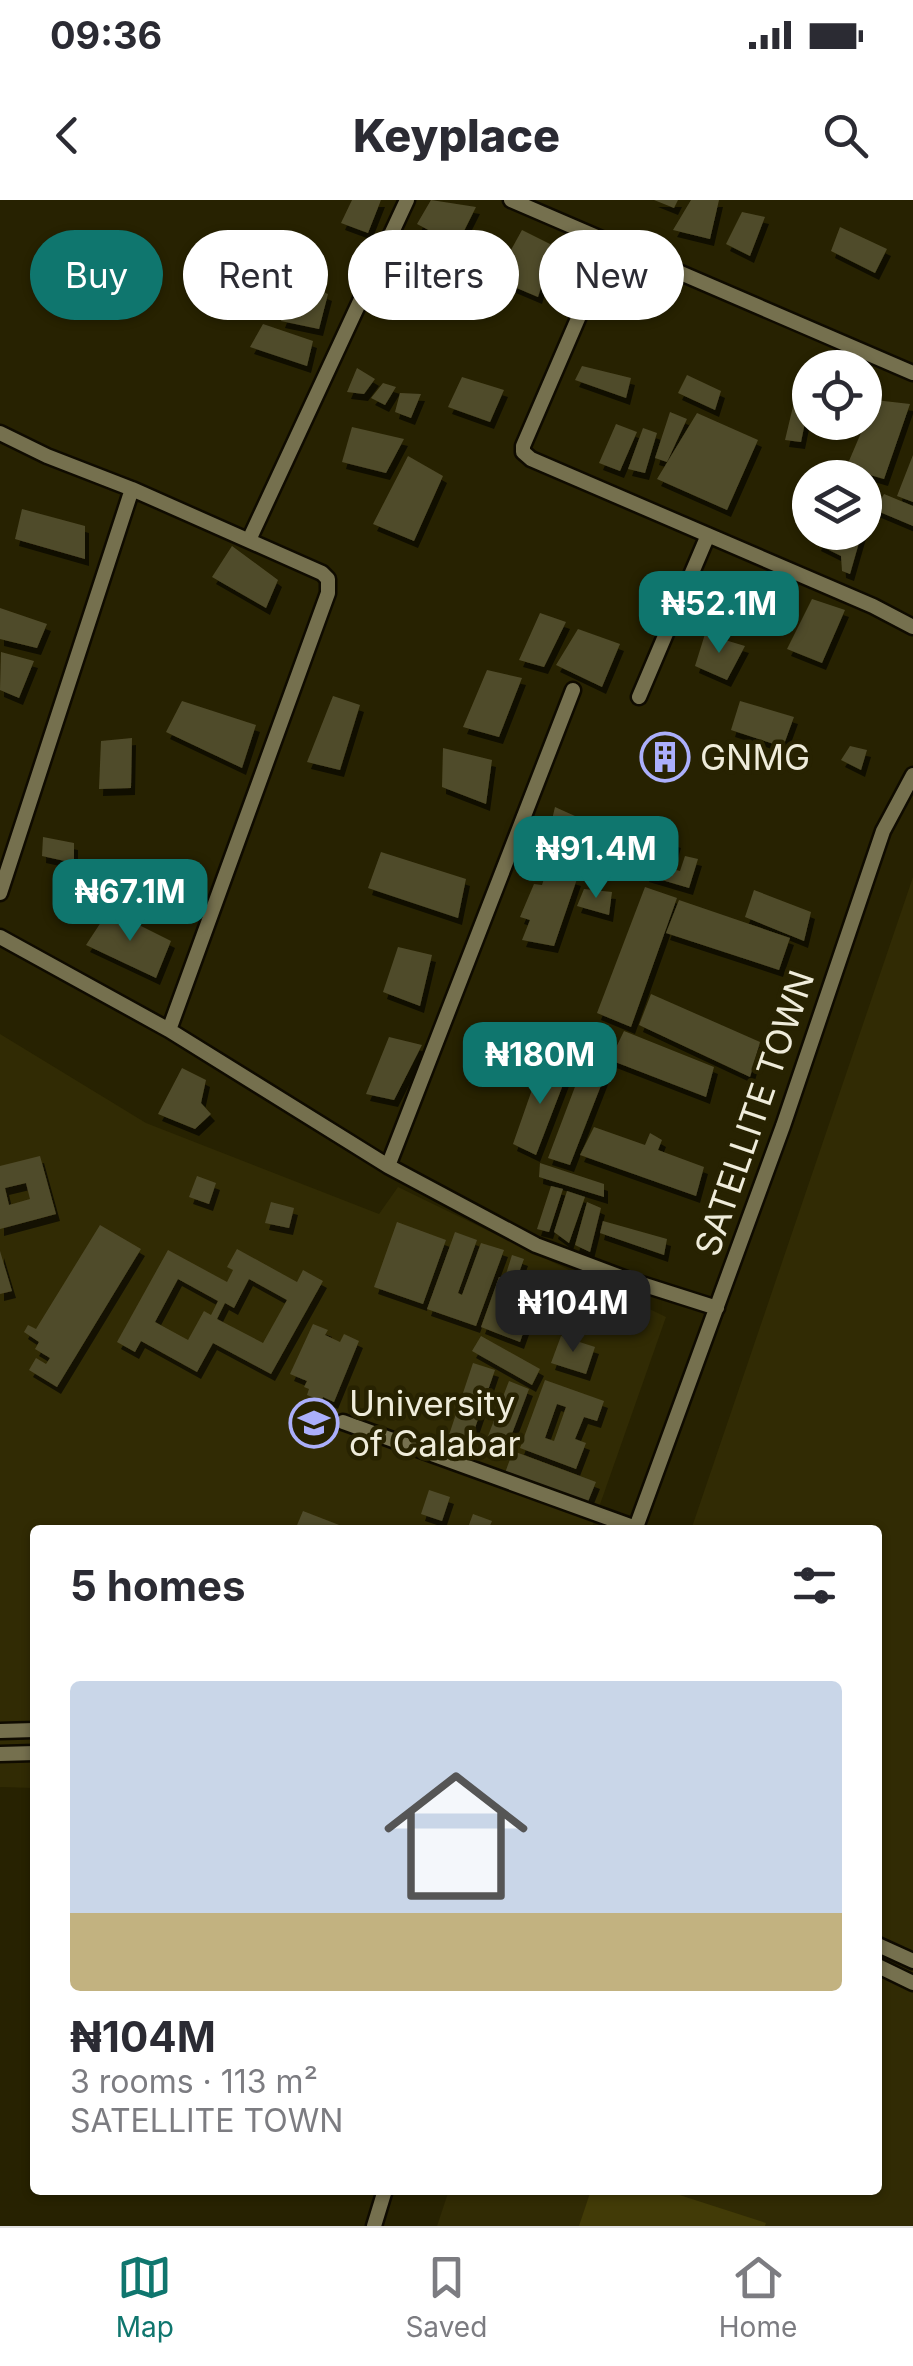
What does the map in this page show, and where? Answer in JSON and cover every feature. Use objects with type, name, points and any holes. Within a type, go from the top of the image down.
[{"type":"street","points":[[250,540],[408,200]]},
{"type":"street","points":[[510,200],[582,230]]},
{"type":"street","points":[[684,274],[913,374]]},
{"type":"street","points":[[577,320],[523,452],[913,627]]},
{"type":"street","points":[[0,433],[46,456],[250,540],[328,579],[328,593],[169,1030]]},
{"type":"street","points":[[0,894],[132,489]]},
{"type":"street","points":[[640,698],[708,535]]},
{"type":"street","points":[[388,1166],[573,690]]},
{"type":"street","name":"SATELLITE TOWN","points":[[637,1525],[718,1308],[883,831],[913,775]]},
{"type":"street","points":[[0,937],[169,1030],[388,1166],[536,1245],[718,1308]]},
{"type":"street","points":[[343,1422],[624,1525]]},
{"type":"street","points":[[0,1730],[30,1730]]},
{"type":"street","points":[[0,1754],[30,1753]]},
{"type":"street","points":[[882,1947],[913,1961]]},
{"type":"street","points":[[882,1968],[913,1982]]},
{"type":"street","points":[[374,2226],[383,2195]]},
{"type":"shaded area","points":[[913,877],[913,2226],[437,2226],[447,2195],[882,2195],[882,1525],[693,1525]]},
{"type":"shaded area","name":"University of Calabar","points":[[0,1034],[146,1123],[379,1214],[398,1187],[666,1317],[593,1525],[30,1525],[30,1788],[0,1787]]},
{"type":"shaded area","points":[[589,2195],[679,2195],[766,2223],[765,2226],[579,2226]]},
{"type":"building","points":[[352,200],[381,200],[369,230],[341,223]]},
{"type":"building","points":[[431,200],[476,207],[464,230],[428,230],[417,224]]},
{"type":"building","points":[[654,200],[678,200],[674,208]]},
{"type":"building","points":[[691,200],[719,200],[710,239],[673,230]]},
{"type":"building","points":[[742,212],[765,217],[750,256],[726,244]]},
{"type":"building","points":[[840,227],[887,249],[875,273],[831,251]]},
{"type":"building","points":[[522,230],[539,238],[538,297],[519,289]]},
{"type":"building","points":[[281,320],[321,320],[319,329]]},
{"type":"building","points":[[263,324],[313,341],[307,366],[250,347]]},
{"type":"building","points":[[582,366],[631,378],[626,398],[575,380]]},
{"type":"building","points":[[357,368],[375,379],[364,394],[347,392]]},
{"type":"building","points":[[687,375],[721,391],[715,410],[678,393]]},
{"type":"building","points":[[462,377],[504,390],[490,422],[448,407]]},
{"type":"building","points":[[383,383],[396,387],[385,405],[371,398]]},
{"type":"building","points":[[400,393],[421,394],[411,418],[395,412]]},
{"type":"building","points":[[882,401],[910,404],[884,479],[882,460],[849,460],[858,440],[882,440]]},
{"type":"building","points":[[792,411],[792,440],[801,442],[785,440]]},
{"type":"building","points":[[670,412],[687,419],[667,462],[655,458]]},
{"type":"building","points":[[697,413],[758,440],[727,510],[657,479]]},
{"type":"building","points":[[616,424],[637,432],[620,471],[599,463]]},
{"type":"building","points":[[352,427],[404,439],[386,473],[342,462]]},
{"type":"building","points":[[643,428],[657,433],[645,473],[628,469]]},
{"type":"building","points":[[913,455],[913,502],[897,496]]},
{"type":"building","points":[[408,456],[443,476],[414,541],[373,524]]},
{"type":"building","points":[[884,494],[913,506],[913,526],[882,513]]},
{"type":"building","points":[[22,509],[85,526],[85,559],[15,539]]},
{"type":"building","points":[[232,546],[278,580],[266,608],[212,577]]},
{"type":"building","points":[[829,550],[857,550],[850,574],[842,571],[841,556]]},
{"type":"building","points":[[812,599],[845,610],[822,663],[787,649]]},
{"type":"building","points":[[0,608],[47,624],[37,648],[0,639]]},
{"type":"building","points":[[540,613],[566,622],[544,667],[519,660]]},
{"type":"building","points":[[578,629],[620,644],[602,687],[556,665]]},
{"type":"building","points":[[705,634],[745,646],[727,680],[695,666]]},
{"type":"building","points":[[1,652],[34,661],[19,698],[0,690]]},
{"type":"building","points":[[487,670],[522,678],[499,737],[463,727]]},
{"type":"building","points":[[333,696],[360,705],[340,770],[307,762]]},
{"type":"building","points":[[182,701],[256,725],[242,768],[166,732]]},
{"type":"building","points":[[740,701],[794,717],[783,747],[731,730]]},
{"type":"building","points":[[132,738],[131,788],[99,789],[101,741]]},
{"type":"building","name":"GNMG","points":[[660,743],[680,748],[670,769],[651,767]]},
{"type":"building","points":[[850,746],[867,750],[861,770],[841,760]]},
{"type":"building","points":[[443,748],[492,760],[486,804],[442,787]]},
{"type":"building","points":[[555,807],[586,821],[576,872],[542,862]]},
{"type":"building","points":[[657,835],[677,841],[669,868],[680,871],[685,856],[698,859],[689,888],[645,875]]},
{"type":"building","points":[[43,837],[74,843],[74,863],[42,856]]},
{"type":"building","points":[[381,852],[466,879],[458,918],[368,888]]},
{"type":"building","points":[[547,870],[577,879],[554,946],[522,940],[530,920],[520,917],[534,884],[542,885]]},
{"type":"building","points":[[645,887],[677,898],[631,1027],[597,1013]]},
{"type":"building","points":[[584,889],[612,892],[609,915],[577,906]]},
{"type":"building","points":[[754,890],[811,912],[804,941],[745,917]]},
{"type":"building","points":[[679,900],[790,938],[779,970],[666,933]]},
{"type":"building","points":[[109,910],[171,941],[156,978],[86,945]]},
{"type":"building","points":[[398,947],[432,955],[420,1006],[383,992]]},
{"type":"building","points":[[651,994],[760,1042],[750,1077],[639,1025]]},
{"type":"building","points":[[624,1031],[714,1067],[706,1097],[610,1060]]},
{"type":"building","points":[[389,1037],[422,1045],[394,1100],[366,1094]]},
{"type":"building","points":[[542,1061],[569,1069],[536,1155],[513,1144]]},
{"type":"building","points":[[584,1063],[607,1070],[570,1165],[548,1158]]},
{"type":"building","points":[[182,1068],[206,1080],[201,1103],[211,1114],[195,1129],[158,1114]]},
{"type":"building","points":[[594,1127],[645,1145],[650,1133],[662,1140],[658,1150],[704,1167],[696,1196],[580,1155]]},
{"type":"building","points":[[40,1156],[56,1214],[0,1229],[0,1166]],"holes":[[[26,1183],[30,1199],[9,1205],[5,1188]]]},
{"type":"building","points":[[540,1163],[604,1184],[604,1197],[539,1177]]},
{"type":"building","points":[[197,1176],[216,1183],[209,1204],[189,1197]]},
{"type":"building","points":[[551,1186],[563,1189],[549,1232],[537,1229]]},
{"type":"building","points":[[567,1191],[585,1197],[569,1243],[554,1232]]},
{"type":"building","points":[[271,1202],[294,1208],[289,1228],[265,1223]]},
{"type":"building","points":[[587,1202],[601,1208],[590,1252],[575,1245]]},
{"type":"building","points":[[603,1221],[667,1239],[664,1255],[600,1233]]},
{"type":"building","points":[[397,1222],[446,1240],[423,1304],[374,1287]]},
{"type":"building","points":[[100,1225],[141,1249],[57,1387],[29,1370],[36,1358],[46,1364],[50,1358],[35,1349],[39,1342],[24,1332],[28,1325],[36,1329]]},
{"type":"building","points":[[455,1232],[477,1240],[458,1293],[462,1295],[481,1243],[504,1250],[476,1326],[427,1309]]},
{"type":"building","points":[[237,1249],[297,1282],[303,1270],[323,1281],[271,1374],[213,1343],[197,1372],[141,1341],[135,1352],[117,1342],[168,1250],[227,1282],[233,1270],[227,1267]],"holes":[[[178,1279],[218,1301],[211,1315],[204,1311],[188,1340],[155,1322]],[[249,1279],[287,1300],[263,1343],[217,1319],[225,1303],[234,1308]]]},
{"type":"building","points":[[0,1251],[12,1291],[0,1294]]},
{"type":"building","points":[[512,1255],[524,1259],[517,1278],[506,1274]]},
{"type":"building","points":[[499,1277],[540,1286],[520,1342],[481,1327]]},
{"type":"building","points":[[313,1324],[328,1330],[325,1335],[340,1342],[344,1334],[359,1341],[334,1402],[307,1395],[307,1381],[290,1374]]},
{"type":"building","points":[[481,1336],[540,1369],[532,1385],[472,1351]]},
{"type":"building","points":[[561,1336],[595,1347],[586,1374],[551,1363]]},
{"type":"building","points":[[473,1363],[495,1370],[466,1454],[445,1447]]},
{"type":"building","points":[[545,1380],[604,1401],[597,1421],[584,1417],[575,1439],[586,1443],[576,1469],[520,1448]],"holes":[[[557,1404],[566,1407],[554,1441],[545,1438]]]},
{"type":"building","points":[[509,1381],[529,1389],[505,1452],[485,1444]]},
{"type":"building","points":[[513,1451],[596,1482],[587,1504],[505,1473]]},
{"type":"building","points":[[429,1490],[450,1497],[442,1521],[421,1514]]},
{"type":"building","points":[[303,1511],[339,1525],[297,1525]]},
{"type":"building","points":[[473,1514],[492,1521],[490,1525],[469,1525]]},
{"type":"place","name":"GNMG","points":[[665,757]]},
{"type":"place","name":"University of Calabar","points":[[314,1423]]}]
